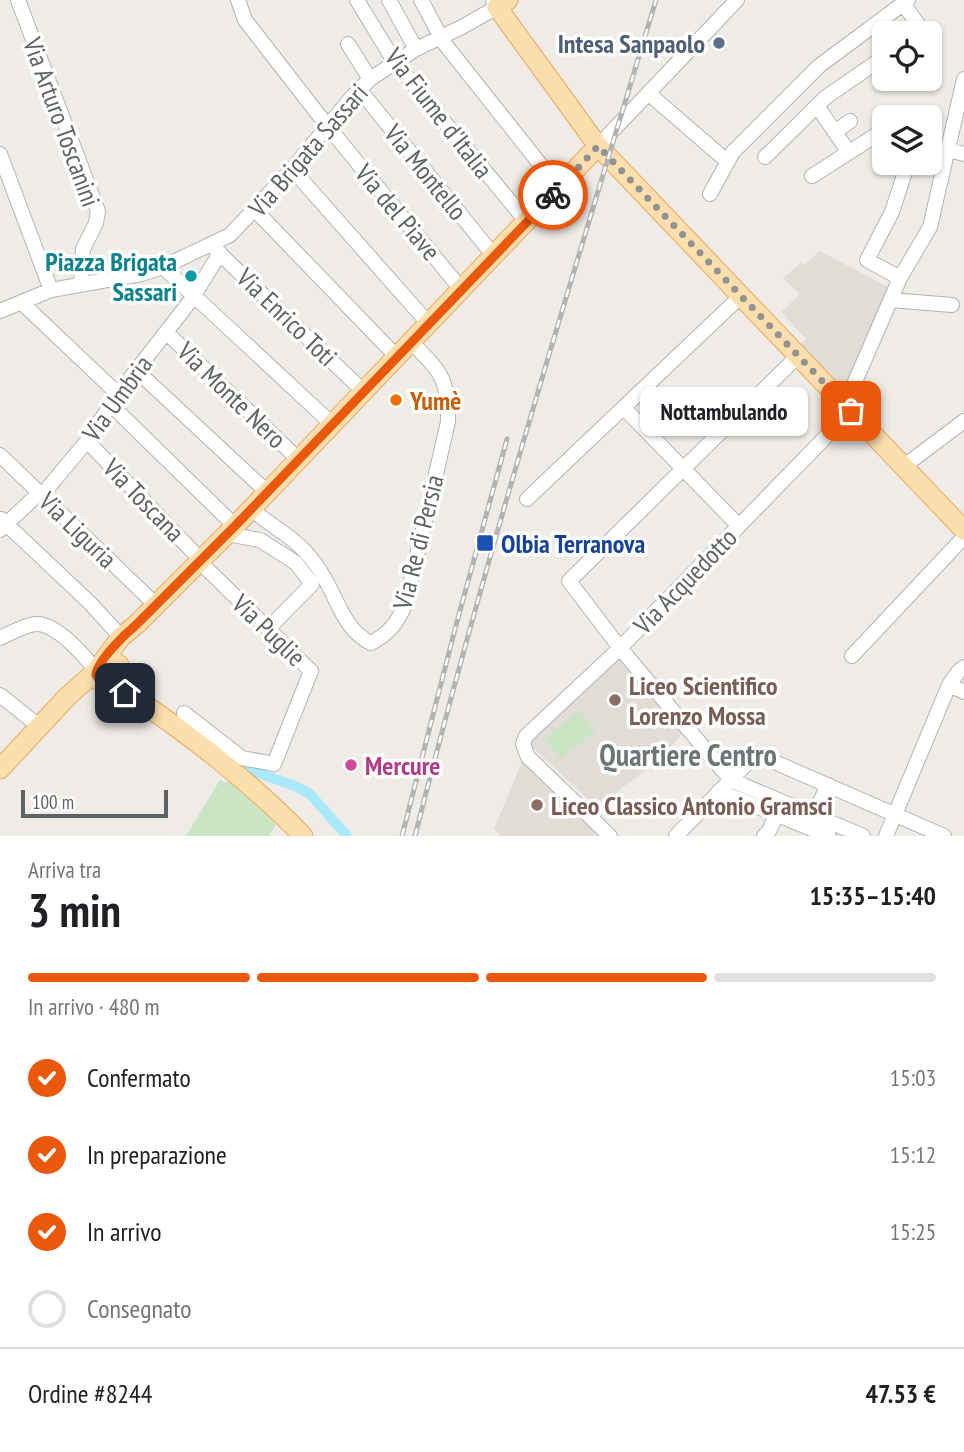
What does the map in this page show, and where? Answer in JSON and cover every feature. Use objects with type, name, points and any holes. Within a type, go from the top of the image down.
[{"type":"main road","points":[[499,2],[598,146],[964,530]]},
{"type":"main road","points":[[109,674],[121,637],[231,530],[598,146]]},
{"type":"main road","points":[[0,769],[67,697],[109,674],[137,624]]},
{"type":"main road","points":[[109,674],[139,701],[220,762],[303,836]]},
{"type":"street","name":"Via Arturo Toscanini","points":[[18,0],[98,211],[96,223],[83,249],[81,284]]},
{"type":"street","name":"Via del Piave","points":[[238,0],[244,20],[461,289]]},
{"type":"street","name":"Via Fiume d'Italia","points":[[357,0],[394,61],[527,222]]},
{"type":"street","points":[[389,0],[416,49]]},
{"type":"street","points":[[421,0],[440,36],[559,188]]},
{"type":"street","points":[[598,146],[737,0]]},
{"type":"street","name":"Via Brigata Sassari","points":[[0,311],[51,290],[114,280],[215,249],[255,210],[365,84],[394,61],[462,27],[499,2]]},
{"type":"street","points":[[710,194],[733,152],[819,66],[906,2],[916,21]]},
{"type":"street","name":"Via Montello","points":[[348,44],[365,84],[494,256]]},
{"type":"street","points":[[765,157],[822,102],[872,66]]},
{"type":"street","points":[[806,79],[822,102],[846,149]]},
{"type":"street","name":"Via Acquedotto","points":[[610,836],[528,757],[524,751],[526,736],[620,648],[739,526],[848,408],[900,278],[930,227],[963,84]]},
{"type":"street","points":[[648,93],[728,162]]},
{"type":"street","points":[[835,132],[850,121]]},
{"type":"street","points":[[811,176],[846,149],[872,136]]},
{"type":"street","points":[[948,150],[964,154]]},
{"type":"street","points":[[0,154],[51,290]]},
{"type":"street","points":[[292,169],[428,324]]},
{"type":"street","points":[[900,278],[867,260],[892,212],[904,175]]},
{"type":"street","points":[[255,210],[396,356]]},
{"type":"street","name":"Via Umbria","points":[[2,524],[35,497],[42,495],[87,440],[194,295],[215,249]]},
{"type":"street","name":"Via Enrico Toti","points":[[215,249],[363,391]]},
{"type":"street","points":[[163,267],[332,424]]},
{"type":"street","points":[[527,499],[740,297]]},
{"type":"street","points":[[891,300],[953,305]]},
{"type":"street","points":[[21,302],[115,400],[231,530],[260,540],[296,563],[312,584],[268,629]]},
{"type":"street","name":"Via Monte Nero","points":[[166,332],[298,459]]},
{"type":"street","name":"Via Re di Persia","points":[[251,509],[292,537],[308,552],[353,631],[362,639],[371,643],[397,624],[406,603],[447,422],[448,406],[441,373],[411,342]]},
{"type":"street","points":[[798,356],[569,581],[620,648],[731,780],[829,836]]},
{"type":"street","points":[[137,371],[267,492]]},
{"type":"street","points":[[624,408],[739,526]]},
{"type":"street","points":[[904,467],[964,421]]},
{"type":"street","name":"Via Toscana","points":[[87,440],[201,560]]},
{"type":"street","name":"Via Liguria","points":[[0,456],[156,605]]},
{"type":"street","points":[[2,524],[121,637]]},
{"type":"street","points":[[852,656],[964,537]]},
{"type":"street","name":"Via Puglie","points":[[184,713],[242,758],[274,764],[311,671],[201,560]]},
{"type":"street","points":[[0,638],[34,624],[45,624],[109,674]]},
{"type":"street","points":[[886,836],[950,685],[958,671],[964,667]]},
{"type":"street","points":[[950,685],[964,692]]},
{"type":"street","points":[[0,695],[40,727]]},
{"type":"street","points":[[676,836],[756,754],[944,836]]},
{"type":"street","points":[[813,817],[828,785]]},
{"type":"street","points":[[719,791],[813,817],[863,836]]},
{"type":"street","points":[[764,836],[780,808]]},
{"type":"shaded area","points":[[820,251],[888,287],[849,382],[842,389],[800,344],[806,339],[781,312],[800,294],[783,278]]},
{"type":"shaded area","name":"Liceo Scientifico Lorenzo Mossa","points":[[620,656],[683,733],[661,758],[597,807],[529,744]]},
{"type":"shaded area","name":"Liceo Classico Antonio Gramsci","points":[[523,759],[601,836],[501,836],[494,829]]},
{"type":"green space","points":[[579,711],[596,731],[561,759],[544,739]]},
{"type":"green space","points":[[230,778],[279,819],[269,836],[186,836],[220,780],[226,783]]},
{"type":"waterway","points":[[233,764],[310,794],[347,836]]},
{"type":"railway","points":[[415,836],[500,521],[656,0]]},
{"type":"railway","points":[[402,836],[507,439]]},
{"type":"way so far","points":[[553,195],[598,146],[851,411]]},
{"type":"place","name":"Intesa Sanpaolo","points":[[719,43]]},
{"type":"place","name":"Piazza Brigata Sassari","points":[[191,276]]},
{"type":"place","name":"Yumè","points":[[396,400]]},
{"type":"place","name":"Nottambulando","points":[[851,411]]},
{"type":"place","name":"Olbia Terranova","points":[[485,543]]},
{"type":"place","name":"Liceo Scientifico Lorenzo Mossa","points":[[615,700]]},
{"type":"place","name":"Mercure","points":[[351,765]]},
{"type":"place","name":"Liceo Classico Antonio Gramsci","points":[[537,805]]},
{"type":"district","name":"Quartiere Centro","points":[[688,754]]},
{"type":"route","points":[[125,693],[102,684],[96,675],[98,665],[121,637],[235,526],[553,195]]}]
